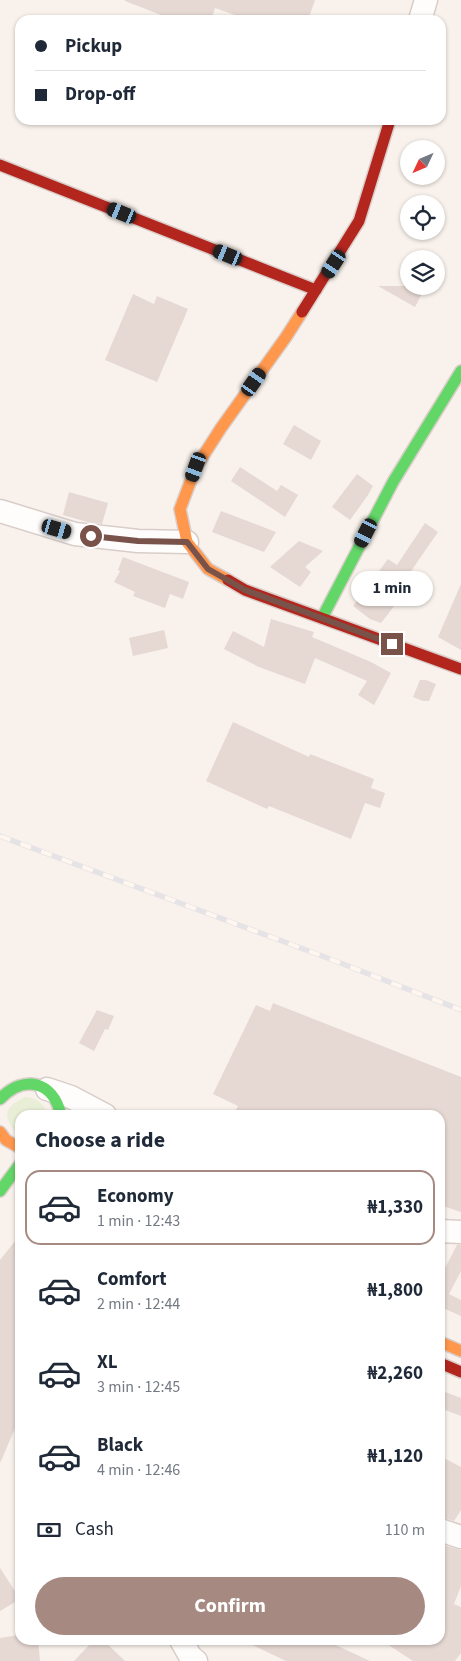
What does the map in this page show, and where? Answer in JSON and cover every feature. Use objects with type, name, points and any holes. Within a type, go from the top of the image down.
[{"type":"street","points":[[422,15],[426,0]]},
{"type":"street","points":[[388,125],[359,221],[316,290],[196,467],[180,508],[187,542],[208,569],[245,590],[461,669]]},
{"type":"street","points":[[0,165],[316,290]]},
{"type":"street","points":[[322,618],[393,482],[461,371]]},
{"type":"street","points":[[0,511],[75,534],[138,541],[187,542]]},
{"type":"street","points":[[0,1077],[21,1084],[39,1085],[71,1097],[96,1110]]},
{"type":"street","points":[[0,1099],[12,1087],[21,1084]]},
{"type":"street","points":[[47,1089],[54,1095],[60,1110]]},
{"type":"street","points":[[0,1134],[15,1145]]},
{"type":"street","points":[[0,1191],[15,1171]]},
{"type":"street","points":[[445,1232],[461,1232]]},
{"type":"street","points":[[445,1344],[461,1351]]},
{"type":"street","points":[[445,1365],[461,1372]]},
{"type":"street","points":[[445,1532],[461,1537]]},
{"type":"street","points":[[184,1645],[190,1656],[196,1661]]},
{"type":"green space","points":[[25,1097],[33,1099],[39,1102],[46,1110],[15,1110],[15,1130],[7,1115],[8,1110],[17,1101]]},
{"type":"building","points":[[315,0],[310,15],[235,15],[215,8],[213,15],[161,15],[125,1]]},
{"type":"building","points":[[378,286],[400,286],[400,295],[421,295],[415,307]]},
{"type":"building","points":[[133,294],[154,304],[157,296],[188,309],[157,382],[105,360]]},
{"type":"building","points":[[294,425],[321,441],[311,460],[283,444]]},
{"type":"building","points":[[240,467],[277,491],[281,485],[298,495],[285,517],[231,481]]},
{"type":"building","points":[[357,474],[373,486],[350,520],[332,507]]},
{"type":"building","points":[[69,492],[108,503],[102,524],[63,515]]},
{"type":"building","points":[[221,511],[276,532],[264,552],[212,532]]},
{"type":"building","points":[[425,523],[438,532],[409,574],[412,576],[395,599],[398,601],[381,623],[370,619],[353,606],[388,559],[397,565]]},
{"type":"building","points":[[299,541],[323,551],[305,567],[311,572],[300,587],[270,567]]},
{"type":"building","points":[[123,557],[189,582],[183,599],[170,594],[165,608],[133,596],[135,592],[114,582],[120,571],[118,570]]},
{"type":"building","points":[[461,584],[461,650],[438,637]]},
{"type":"building","points":[[271,619],[314,632],[312,637],[371,662],[391,673],[374,705],[358,695],[367,681],[315,658],[305,684],[259,667],[224,649],[233,631],[264,647]]},
{"type":"building","points":[[164,630],[168,648],[133,656],[129,638]]},
{"type":"building","points":[[420,680],[436,684],[429,701],[413,697]]},
{"type":"building","points":[[233,722],[309,757],[310,754],[374,779],[371,788],[385,793],[380,808],[365,803],[351,839],[269,806],[267,809],[206,781]]},
{"type":"building","points":[[273,1003],[461,1077],[461,1212],[445,1207],[445,1110],[236,1110],[238,1106],[213,1094],[256,1005],[270,1011]]},
{"type":"building","points":[[97,1010],[114,1016],[108,1030],[105,1029],[94,1051],[79,1043]]},
{"type":"building","points":[[15,1241],[15,1428],[0,1463],[0,1260]]},
{"type":"building","points":[[457,1245],[461,1245],[461,1271],[449,1294],[461,1300],[461,1316],[445,1309],[445,1268]]},
{"type":"building","points":[[445,1392],[461,1398],[461,1416],[445,1410]]},
{"type":"building","points":[[445,1459],[461,1467],[461,1510],[454,1521],[445,1518]]},
{"type":"building","points":[[445,1545],[461,1550],[461,1586],[454,1604],[461,1607],[461,1653],[455,1661],[413,1661],[389,1645],[445,1645]]},
{"type":"building","points":[[0,1568],[15,1591],[15,1602],[0,1611]]},
{"type":"building","points":[[15,1636],[15,1645],[38,1645],[40,1661],[0,1661],[0,1638]]},
{"type":"building","points":[[89,1645],[108,1645],[125,1661],[74,1661]]},
{"type":"building","points":[[252,1645],[336,1645],[370,1661],[286,1661]]},
{"type":"railway","points":[[0,836],[325,957],[461,1010]]},
{"type":"traffic: fast","points":[[322,618],[393,482],[461,371]]},
{"type":"traffic: fast","points":[[0,1099],[9,1091],[19,1086],[36,1085],[45,1088],[59,1110]]},
{"type":"traffic: fast","points":[[0,1191],[15,1171]]},
{"type":"traffic: slow","points":[[228,580],[208,569],[187,542],[180,509],[196,467],[302,312]]},
{"type":"traffic: slow","points":[[0,1132],[6,1140],[15,1145]]},
{"type":"traffic: slow","points":[[445,1344],[461,1351]]},
{"type":"traffic: jam","points":[[302,312],[359,221],[388,125]]},
{"type":"traffic: jam","points":[[0,165],[316,290]]},
{"type":"traffic: jam","points":[[228,580],[245,590],[461,669]]},
{"type":"traffic: jam","points":[[445,1365],[461,1372]]},
{"type":"route","points":[[91,536],[138,541],[187,542],[208,569],[245,590],[392,644]]}]
